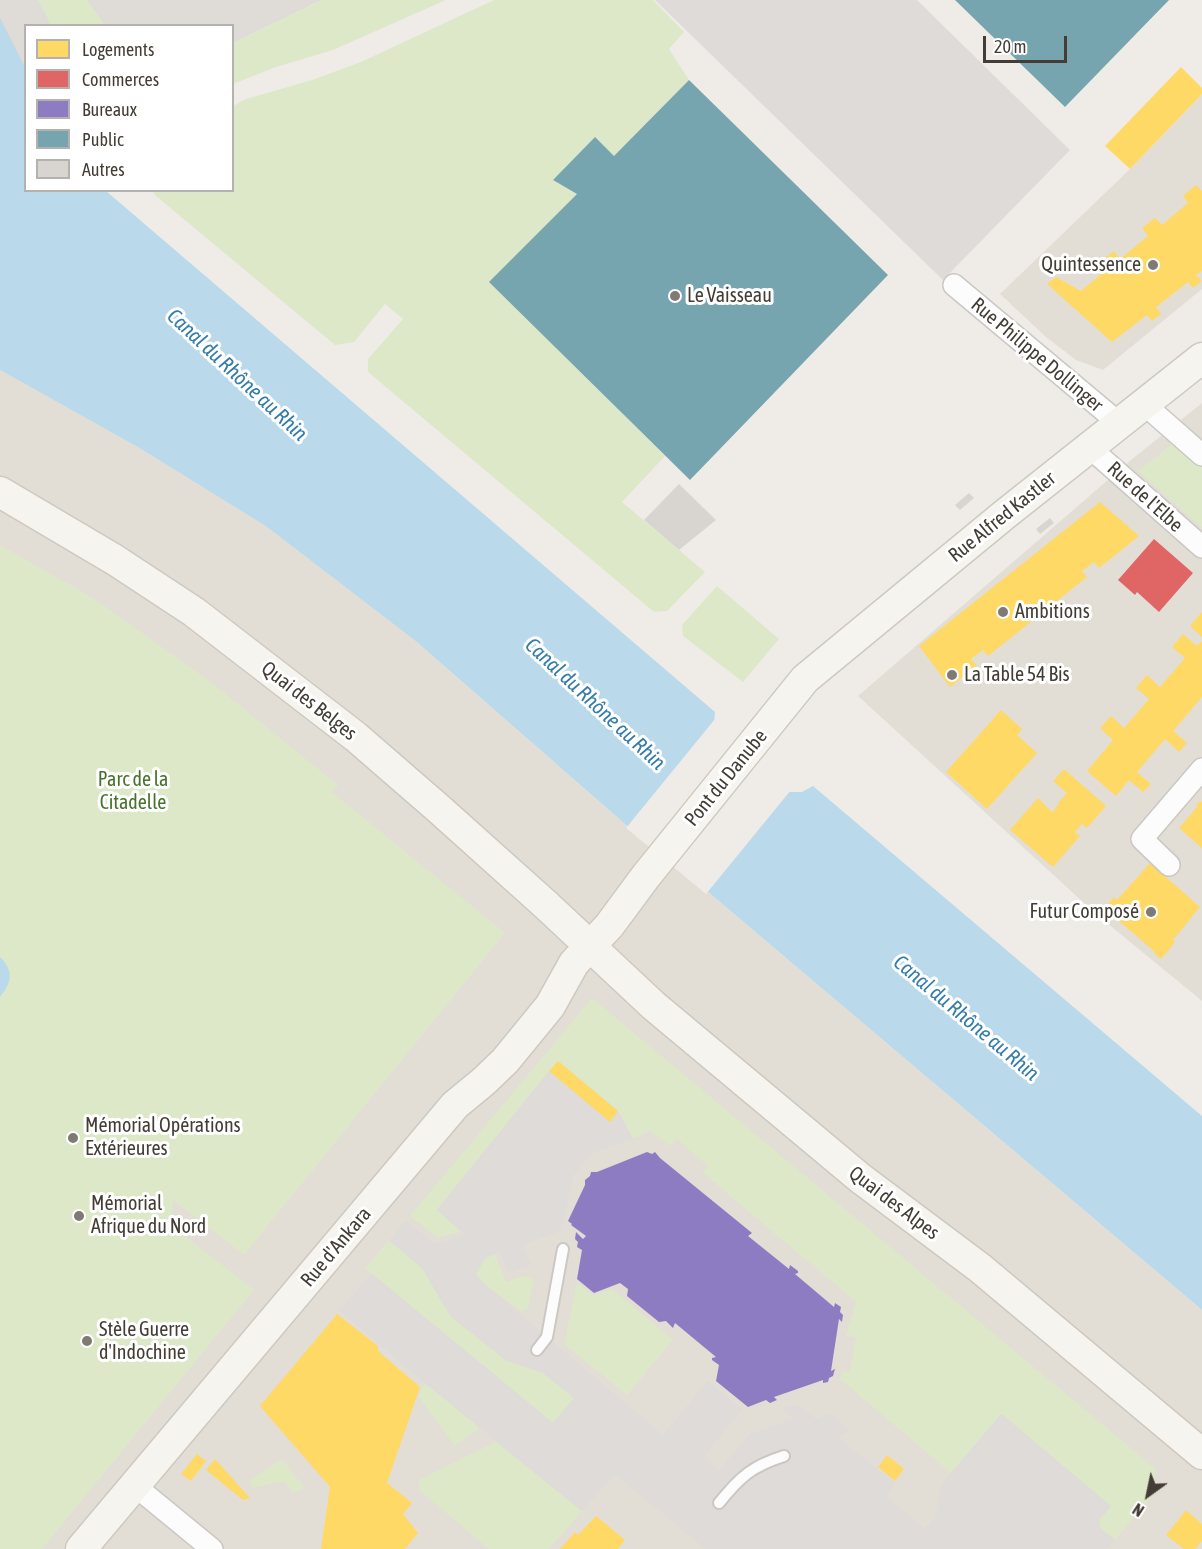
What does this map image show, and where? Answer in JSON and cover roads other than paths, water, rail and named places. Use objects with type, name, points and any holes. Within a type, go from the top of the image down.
[{"type":"street","name":"Rue Philippe Dollinger","points":[[954,285],[1119,424]]},
{"type":"street","name":"Rue Alfred Kastler","points":[[805,679],[1004,515],[1202,358]]},
{"type":"street","points":[[1144,405],[1202,455]]},
{"type":"street","name":"Rue de l'Elbe","points":[[1089,447],[1202,547]]},
{"type":"street","name":"Quai des Belges","points":[[0,492],[115,560],[194,612],[277,674],[431,801],[590,947]]},
{"type":"street","name":"Pont du Danube","points":[[590,947],[805,679]]},
{"type":"street","points":[[1169,864],[1142,839],[1202,770]]},
{"type":"street","name":"Quai des Alpes","points":[[590,947],[654,1006],[860,1178],[980,1268],[1202,1454]]},
{"type":"street","name":"Rue d'Ankara","points":[[81,1549],[455,1105],[505,1061],[550,1006],[574,963],[590,947]]},
{"type":"street","points":[[135,1485],[212,1549]]},
{"type":"lane","points":[[537,1350],[547,1337],[563,1249]]},
{"type":"lane","points":[[718,1503],[736,1481],[763,1463],[784,1456]]},
{"type":"water","name":"Canal du Rhône au Rhin","points":[[0,18],[24,65],[24,192],[107,192],[715,712],[714,725],[790,792],[802,792],[813,786],[1202,1116],[1202,1310],[625,824],[418,643],[267,527],[141,449],[0,370]]},
{"type":"water","points":[[0,957],[8,967],[10,977],[0,997]]},
{"type":"place","name":"Quintessence","points":[[1153,265]]},
{"type":"place","name":"Le Vaisseau","points":[[675,296]]},
{"type":"place","name":"Ambitions","points":[[1003,612]]},
{"type":"place","name":"La Table 54 Bis","points":[[952,675]]},
{"type":"place","name":"Futur Composé","points":[[1151,912]]},
{"type":"place","name":"Mémorial Opérations Extérieures","points":[[73,1138]]},
{"type":"place","name":"Mémorial Afrique du Nord","points":[[79,1216]]},
{"type":"place","name":"Stèle Guerre d'Indochine","points":[[87,1341]]},
{"type":"park label","name":"Parc de la Citadelle","points":[[133,792]]}]
